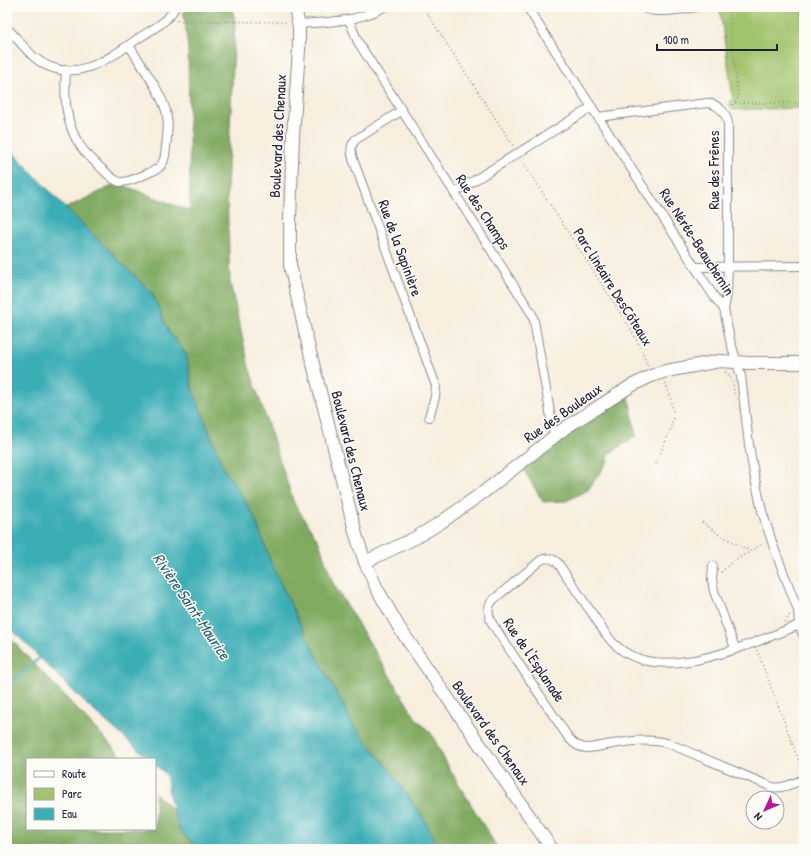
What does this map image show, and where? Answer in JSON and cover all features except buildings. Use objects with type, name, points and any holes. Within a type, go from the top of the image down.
[{"type":"street","name":"Boulevard des Chenaux","points":[[295,7],[298,24],[299,50],[293,136],[290,265],[352,524],[365,562],[383,600],[400,629],[552,849]]},
{"type":"street","points":[[298,24],[349,20],[384,7]]},
{"type":"street","name":"Rue Nérée-Beauchemin","points":[[527,7],[695,267],[724,309],[730,340],[742,381],[749,445],[758,496],[797,607],[799,625],[804,637]]},
{"type":"street","points":[[642,7],[648,10],[657,11],[696,7]]},
{"type":"street","points":[[7,28],[35,58],[48,66],[66,70],[76,70],[88,68],[129,45],[165,21],[173,11]]},
{"type":"street","name":"Rue des Champs","points":[[349,20],[358,42],[533,317],[554,435]]},
{"type":"street","points":[[66,70],[64,96],[66,108],[77,139],[84,151],[110,177],[118,181],[126,181],[157,169],[161,166],[164,158],[168,129],[167,114],[160,96],[129,45]]},
{"type":"street","name":"Rue des Frênes","points":[[598,117],[707,104],[714,105],[724,112],[728,123],[728,266],[727,294],[724,309]]},
{"type":"street","points":[[454,193],[592,107]]},
{"type":"street","name":"Rue de la Sapinière","points":[[401,111],[355,140],[352,146],[352,154],[436,386],[435,397],[429,417]]},
{"type":"street","points":[[695,267],[804,266]]},
{"type":"street","name":"Rue des Bouleaux","points":[[365,562],[415,538],[453,515],[554,435],[631,386],[651,376],[666,371],[714,362],[804,363]]},
{"type":"street","name":"Rue de l'Esplanade","points":[[799,625],[702,659],[679,662],[657,662],[636,657],[618,647],[611,640],[558,563],[555,560],[548,558],[541,560],[493,600],[489,607],[489,616],[493,625],[568,737],[575,745],[589,748],[634,741],[654,740],[670,744],[772,787],[776,788],[785,786],[804,779]]},
{"type":"street","points":[[713,566],[712,580],[714,591],[735,648]]},
{"type":"path","name":"Parc linéaire DesCôteaux","points":[[423,7],[630,328],[640,346],[651,376]]},
{"type":"path","points":[[724,112],[735,104],[738,98],[728,7]]},
{"type":"path","points":[[799,7],[804,22]]},
{"type":"path","points":[[173,11],[178,22],[283,21],[298,24]]},
{"type":"path","points":[[735,104],[804,103]]},
{"type":"path","points":[[721,371],[728,374],[732,380],[735,402]]},
{"type":"path","points":[[651,376],[654,383],[665,381],[670,395],[673,416],[656,464]]},
{"type":"path","points":[[702,522],[720,535],[750,551]]},
{"type":"path","points":[[712,580],[731,563],[764,544],[762,537]]},
{"type":"path","points":[[783,622],[797,607]]},
{"type":"path","points":[[754,642],[804,776]]},
{"type":"green space","points":[[183,7],[232,7],[235,21],[227,192],[230,282],[249,367],[294,503],[319,542],[333,583],[415,717],[431,733],[449,768],[498,849],[440,849],[421,814],[385,764],[354,726],[301,626],[271,563],[254,516],[234,483],[225,472],[192,388],[186,354],[169,332],[152,293],[66,208],[118,183],[190,211],[188,48]]},
{"type":"green space","points":[[760,7],[804,7],[804,108],[732,110],[729,105],[733,98],[720,11]]},
{"type":"green space","points":[[628,391],[636,436],[609,454],[608,461],[588,490],[566,501],[543,502],[522,467]]},
{"type":"green space","points":[[7,635],[123,758],[26,758],[26,830],[156,830],[156,793],[209,849],[7,849]]},
{"type":"water","name":"Rivière Saint-Maurice","points":[[7,146],[66,208],[152,293],[169,332],[186,354],[192,388],[225,472],[234,483],[254,516],[271,563],[301,626],[354,726],[385,764],[421,814],[440,849],[199,849],[179,830],[170,800],[166,774],[156,766],[156,758],[148,758],[87,705],[7,625]]},
{"type":"waterway","points":[[7,689],[40,657]]}]
